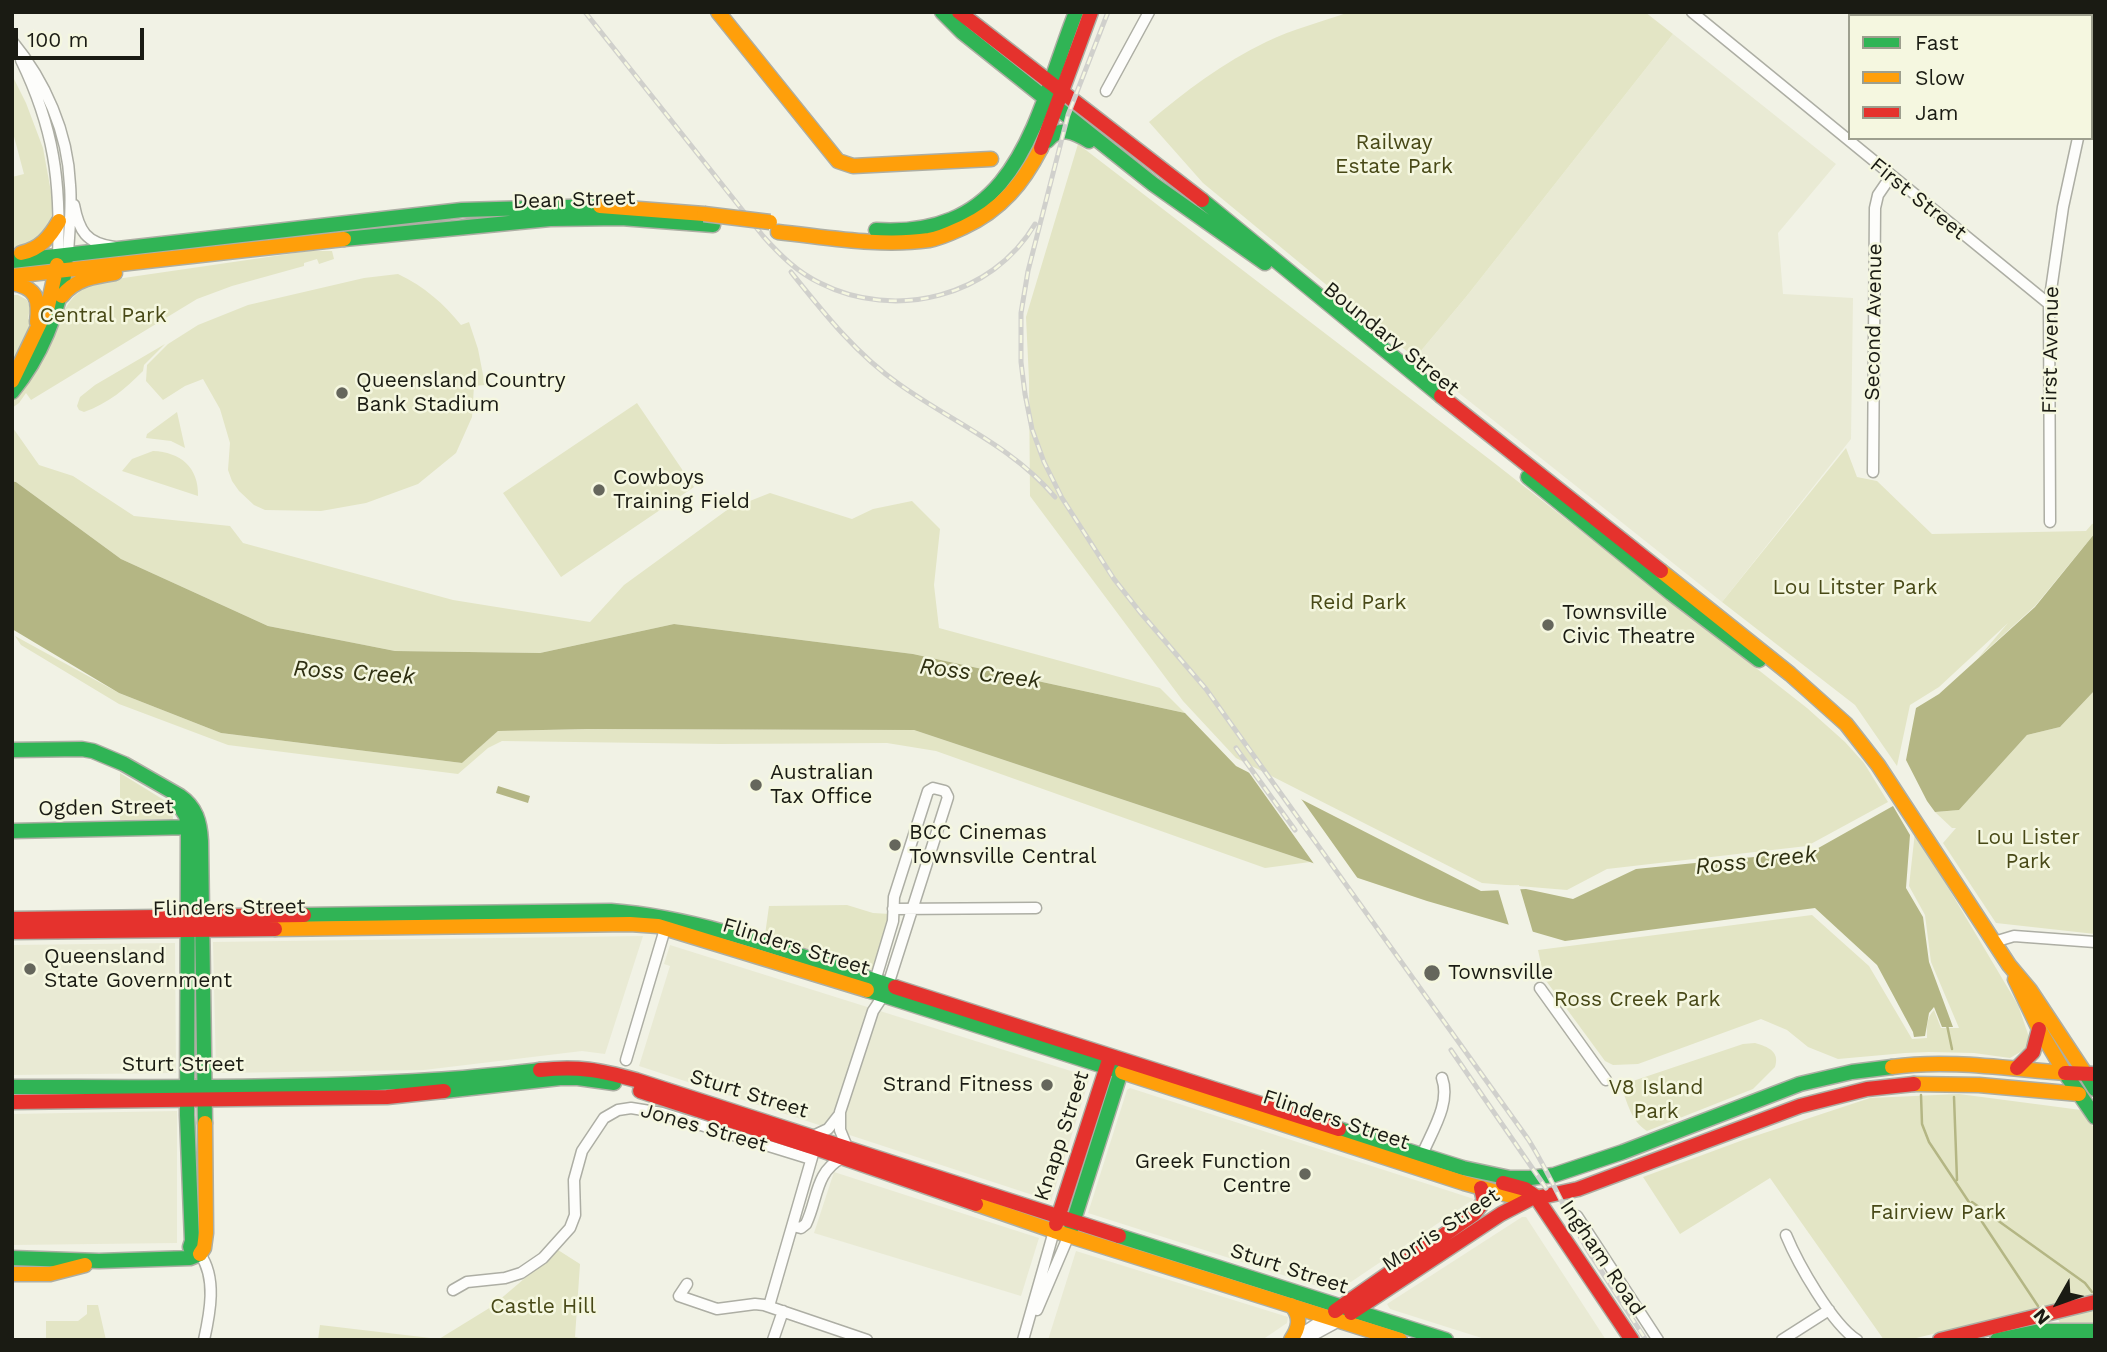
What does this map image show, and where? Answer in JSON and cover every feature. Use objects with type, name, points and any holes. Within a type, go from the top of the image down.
[{"type":"main road","points":[[718,12],[838,161],[853,166],[991,159]]},
{"type":"main road","name":"Boundary Street","points":[[942,12],[962,32],[1231,223],[1351,324],[1734,628],[1846,724],[1872,756],[2009,965],[2090,1073],[2095,1088]]},
{"type":"main road","name":"Dean Street","points":[[774,227],[887,231],[925,229],[951,220],[977,206],[1011,171],[1028,144],[1076,12]]},
{"type":"main road","name":"Dean Street","points":[[12,261],[62,263],[170,258],[411,232],[438,222],[456,211],[590,205],[887,241],[929,240],[971,225],[992,212],[1022,181],[1042,148],[1091,12]]},
{"type":"main road","points":[[961,15],[1002,35],[1038,62],[1048,62],[1059,55]]},
{"type":"main road","name":"Boundary Street","points":[[961,15],[1047,91]]},
{"type":"main road","name":"Boundary Street","points":[[1060,100],[1144,176],[1263,262],[1722,634],[1786,680],[1816,697]]},
{"type":"main road","points":[[1042,148],[1054,132],[1072,132],[1144,176]]},
{"type":"main road","name":"Dean Street","points":[[12,276],[130,248],[438,222],[577,218],[708,220]]},
{"type":"main road","points":[[12,254],[37,248],[46,241],[59,220]]},
{"type":"main road","points":[[12,392],[37,357],[67,289],[106,274],[132,270],[170,258]]},
{"type":"main road","points":[[62,263],[62,296]]},
{"type":"main road","points":[[12,381],[48,306],[62,263]]},
{"type":"main road","points":[[12,283],[27,287],[37,298],[38,310],[32,341]]},
{"type":"main road","points":[[12,750],[93,750],[186,800],[197,814],[194,827],[194,923],[188,1093],[197,1242]]},
{"type":"main road","name":"Ogden Street","points":[[12,831],[194,827]]},
{"type":"main road","points":[[611,911],[627,916],[658,919],[665,929]]},
{"type":"main road","name":"Flinders Street","points":[[12,932],[194,923],[611,911],[668,917],[1535,1204]]},
{"type":"main road","name":"Flinders Street","points":[[12,919],[194,923],[630,924],[665,929],[880,988]]},
{"type":"main road","points":[[12,1258],[100,1261],[177,1258],[197,1242],[204,1093],[194,923]]},
{"type":"main road","name":"Boundary Street","points":[[2009,965],[2039,1028],[2095,1118]]},
{"type":"main road","points":[[2017,1068],[2033,1052],[2039,1028]]},
{"type":"main road","points":[[1535,1204],[1544,1191],[1553,1185],[1623,1152],[1800,1084],[1852,1072],[1911,1064],[1941,1063],[2090,1073]]},
{"type":"main road","name":"Flinders Street","points":[[1116,1064],[1487,1174],[1522,1178],[1554,1175],[1623,1152]]},
{"type":"main road","name":"Knapp Street","points":[[1056,1224],[1066,1189],[1116,1064]]},
{"type":"main road","name":"Knapp Street","points":[[1071,1228],[1116,1064]]},
{"type":"main road","name":"Sturt Street","points":[[12,1087],[387,1097],[547,1079],[578,1078],[628,1087],[812,1152],[844,1153],[1340,1314],[1400,1340]]},
{"type":"main road","points":[[1535,1204],[1789,1110],[1858,1091],[1898,1086],[1956,1084],[2095,1096]]},
{"type":"main road","name":"Sturt Street","points":[[12,1102],[188,1093]]},
{"type":"main road","points":[[1463,1168],[1525,1189],[1535,1204]]},
{"type":"main road","name":"Morris Street","points":[[1340,1314],[1478,1211],[1486,1199],[1481,1188]]},
{"type":"main road","points":[[1066,1189],[1082,1195]]},
{"type":"main road","points":[[1556,1229],[1551,1210],[1553,1203],[1563,1194]]},
{"type":"main road","name":"Morris Street","points":[[1340,1314],[1386,1290],[1501,1214],[1535,1204]]},
{"type":"main road","name":"Ingham Road","points":[[1535,1204],[1556,1229],[1632,1340]]},
{"type":"main road","name":"Ingham Road","points":[[1535,1204],[1622,1340]]},
{"type":"main road","name":"Sturt Street","points":[[1071,1228],[1290,1305],[1385,1321],[1446,1340]]},
{"type":"main road","points":[[12,1274],[50,1273],[100,1261]]},
{"type":"main road","points":[[1385,1321],[1377,1305],[1386,1290]]},
{"type":"main road","points":[[1940,1340],[2095,1302]]},
{"type":"main road","points":[[1290,1305],[1298,1312],[1299,1320],[1292,1340]]},
{"type":"main road","points":[[1997,1340],[2040,1331],[2095,1331]]},
{"type":"street","points":[[1106,91],[1149,12]]},
{"type":"street","name":"First Street","points":[[1692,12],[2049,303]]},
{"type":"street","points":[[12,41],[66,157],[78,223],[85,235],[107,246],[130,248]]},
{"type":"street","points":[[52,122],[62,263]]},
{"type":"street","name":"First Avenue","points":[[2050,522],[2049,303],[2063,207],[2078,140]]},
{"type":"street","name":"Second Avenue","points":[[1873,471],[1875,208],[1881,188],[1891,176]]},
{"type":"street","points":[[62,263],[71,188]]},
{"type":"street","points":[[793,1226],[801,1228],[806,1223],[823,1175],[844,1153],[839,1130],[841,1112],[880,988],[893,921],[894,897],[928,791],[933,788],[947,792],[948,797],[913,910],[880,988]]},
{"type":"street","points":[[893,909],[1036,908]]},
{"type":"street","points":[[626,1060],[665,929]]},
{"type":"street","points":[[1994,942],[2014,936],[2095,942]]},
{"type":"street","points":[[1540,988],[1606,1080]]},
{"type":"street","points":[[1422,1154],[1445,1100],[1443,1078]]},
{"type":"street","name":"Jones Street","points":[[453,1290],[466,1282],[505,1278],[521,1273],[549,1252],[570,1228],[575,1215],[574,1180],[582,1151],[601,1122],[614,1112],[631,1108],[654,1111],[812,1152],[823,1175]]},
{"type":"street","points":[[769,1306],[812,1152],[841,1112]]},
{"type":"street","points":[[1577,1216],[1658,1340]]},
{"type":"street","name":"Knapp Street","points":[[1024,1335],[1056,1224]]},
{"type":"street","name":"Knapp Street","points":[[1024,1335],[1071,1228]]},
{"type":"street","points":[[1786,1235],[1829,1310],[1842,1328],[1857,1340]]},
{"type":"street","points":[[197,1242],[208,1266],[211,1284],[204,1340]]},
{"type":"street","points":[[1046,1259],[1058,1262]]},
{"type":"street","points":[[687,1284],[679,1296],[713,1308],[755,1304],[769,1306],[867,1340]]},
{"type":"street","points":[[1782,1340],[1829,1310]]},
{"type":"street","points":[[1829,1310],[1839,1340]]},
{"type":"street","points":[[773,1340],[783,1311]]},
{"type":"street","name":"Morris Street","points":[[1292,1340],[1340,1314]]},
{"type":"street","name":"Morris Street","points":[[1304,1340],[1340,1314]]},
{"type":"shaded area","points":[[1673,34],[1836,164],[1778,233],[1783,294],[1853,298],[1851,439],[1722,602],[1415,358]]},
{"type":"shaded area","points":[[643,936],[605,1054],[582,1051],[424,1070],[216,1073],[213,942]]},
{"type":"shaded area","points":[[175,943],[176,1073],[12,1075],[12,945]]},
{"type":"shaded area","points":[[670,945],[1090,1077],[1051,1201],[639,1066],[670,966],[664,964]]},
{"type":"shaded area","points":[[1130,1088],[1474,1199],[1336,1292],[1088,1213],[1127,1090]]},
{"type":"shaded area","points":[[177,1111],[177,1243],[12,1245],[12,1114]]},
{"type":"shaded area","points":[[834,1172],[1039,1238],[1021,1296],[814,1233]]},
{"type":"shaded area","points":[[1522,1217],[1526,1217],[1606,1340],[1488,1340],[1390,1309],[1387,1304]]},
{"type":"shaded area","points":[[1076,1251],[1288,1317],[1287,1323],[1262,1340],[1048,1340]]},
{"type":"green space","name":"Railway Estate Park","points":[[1349,12],[1645,12],[1673,34],[1415,358],[1203,183],[1149,122],[1205,78],[1250,50],[1286,33]]},
{"type":"green space","points":[[12,75],[43,148],[53,203],[52,219],[42,237],[21,250],[12,251],[12,177],[24,174],[12,129]]},
{"type":"green space","name":"Reid Park","points":[[1078,144],[1493,462],[1807,708],[1864,763],[1888,802],[1807,846],[1607,869],[1567,890],[1482,883],[1236,758],[1183,701],[1030,496],[1026,317]]},
{"type":"green space","name":"Central Park","points":[[309,251],[332,251],[334,259],[319,264],[317,259],[304,263],[304,266],[232,286],[197,299],[31,400],[26,393],[12,408],[12,295],[27,300],[30,307],[28,319],[56,328],[71,300],[96,282]]},
{"type":"green space","name":"Queensland Country Bank Stadium","points":[[398,274],[433,296],[461,325],[469,322],[485,385],[474,386],[472,417],[456,453],[418,484],[366,503],[321,511],[265,510],[254,505],[232,481],[228,470],[230,443],[220,409],[203,379],[185,386],[163,400],[146,381],[147,365],[168,344],[198,325],[248,305],[364,278]]},
{"type":"green space","points":[[165,344],[144,365],[143,371],[116,395],[84,412],[79,410],[77,406],[80,397],[95,385]]},
{"type":"green space","name":"Cowboys Training Field","points":[[637,403],[694,487],[561,577],[503,493]]},
{"type":"green space","points":[[177,412],[185,448],[171,441],[146,438],[147,434]]},
{"type":"green space","points":[[13,428],[39,465],[73,476],[134,516],[230,526],[243,543],[453,600],[590,622],[624,585],[727,510],[770,493],[852,519],[873,509],[912,501],[940,529],[934,585],[939,628],[1160,688],[1185,713],[913,654],[674,624],[540,653],[395,651],[268,626],[121,559],[12,479]]},
{"type":"green space","name":"Lou Litster Park","points":[[1846,448],[1857,477],[1877,481],[1932,534],[2086,531],[2095,523],[2095,533],[2035,606],[1978,658],[2008,623],[1939,687],[1910,705],[1897,766],[1855,705],[1722,602]]},
{"type":"green space","points":[[153,451],[172,454],[186,463],[195,477],[198,496],[122,471],[132,459]]},
{"type":"green space","points":[[15,636],[119,693],[221,733],[462,763],[498,731],[914,730],[1310,862],[1265,868],[936,751],[887,743],[502,741],[488,748],[458,774],[228,745],[119,704],[21,645]]},
{"type":"green space","name":"Lou Lister Park","points":[[2095,690],[2095,934],[1996,923],[1943,843],[1956,828],[1952,828],[1935,812],[1959,810],[2027,735],[2060,727]]},
{"type":"green space","points":[[120,773],[172,805],[173,819],[120,820]]},
{"type":"green space","name":"Ross Creek Park","points":[[1915,832],[2018,1005],[2029,1037],[2024,1050],[2010,1058],[1974,1053],[1929,1052],[1838,1059],[1808,1047],[1787,1030],[1761,1019],[1638,1064],[1613,1065],[1605,1061],[1544,978],[1538,950],[1812,915],[1869,966],[1912,1039],[1927,1038],[1928,1019],[1934,1010],[1941,1028],[1959,1028],[1931,962],[1925,915],[1909,886]]},
{"type":"green space","points":[[847,905],[873,913],[890,914],[873,970],[765,935],[769,906]]},
{"type":"green space","name":"V8 Island Park","points":[[1755,1043],[1772,1050],[1776,1062],[1775,1067],[1753,1089],[1647,1131],[1633,1117],[1621,1085],[1743,1044]]},
{"type":"green space","name":"Fairview Park","points":[[1959,1094],[2081,1110],[2095,1129],[2095,1295],[1912,1339],[1884,1340],[1770,1178],[1680,1234],[1643,1177],[1870,1098]]},
{"type":"green space","name":"Castle Hill","points":[[558,1250],[580,1264],[575,1337],[586,1340],[318,1340],[320,1325],[439,1339],[491,1307]]},
{"type":"green space","points":[[87,1305],[98,1305],[106,1340],[46,1340],[46,1321],[78,1321],[87,1314]]},
{"type":"green space","points":[[2095,1308],[2095,1325],[2060,1323],[2057,1317]]},
{"type":"water","name":"Ross Creek","points":[[12,481],[121,559],[268,626],[395,651],[540,653],[674,624],[913,654],[1185,713],[1236,766],[1481,891],[1526,889],[1573,899],[1636,869],[1813,851],[1893,806],[1910,835],[1906,888],[1923,917],[1929,962],[1953,1027],[1942,1027],[1934,1007],[1929,1013],[1925,1036],[1914,1037],[1877,965],[1815,908],[1565,941],[1427,901],[914,730],[498,731],[462,763],[221,733],[119,693],[12,629]]},
{"type":"water","points":[[2095,533],[2095,690],[2060,727],[2027,735],[1959,810],[1935,812],[1906,760],[1916,708],[1939,694],[2035,607]]},
{"type":"water","points":[[498,786],[530,796],[528,803],[496,793]]},
{"type":"pier","points":[[1245,767],[1297,793],[1361,883],[1317,868]]},
{"type":"pier","points":[[1519,885],[1534,936],[1510,929],[1497,886]]},
{"type":"waterway","points":[[1947,1025],[1952,1049]]},
{"type":"waterway","points":[[1921,1095],[1922,1124],[1929,1142],[2038,1306]]},
{"type":"waterway","points":[[1954,1097],[1957,1180]]},
{"type":"waterway","points":[[1972,1202],[2085,1283],[2092,1292]]},
{"type":"railway","points":[[585,12],[763,236],[789,262],[820,283],[849,294],[879,300],[910,300],[940,295],[968,285],[994,269],[1016,249],[1035,224]]},
{"type":"railway","points":[[1108,12],[1068,115],[1028,271],[1021,313],[1021,362],[1025,394],[1032,429],[1044,462],[1062,498],[1114,579],[1206,689],[1528,1139],[1592,1257]]},
{"type":"railway","points":[[791,272],[841,332],[883,372],[919,398],[1001,449],[1020,463],[1055,497]]},
{"type":"railway","points":[[1236,748],[1295,830]]},
{"type":"railway","points":[[1451,1050],[1546,1188]]},
{"type":"railway","points":[[1587,1249],[1646,1340]]},
{"type":"traffic: fast","points":[[942,12],[962,32],[1153,184],[1265,263]]},
{"type":"traffic: fast","points":[[876,230],[924,227],[962,214],[992,192],[1015,163],[1033,129],[1076,12]]},
{"type":"traffic: fast","points":[[1047,141],[1062,132],[1073,133],[1089,141]]},
{"type":"traffic: fast","points":[[1202,200],[1441,396]]},
{"type":"traffic: fast","points":[[12,261],[462,210],[600,206]]},
{"type":"traffic: fast","points":[[344,239],[550,219],[621,218],[713,225]]},
{"type":"traffic: fast","points":[[12,392],[33,363],[48,332],[59,299],[66,264]]},
{"type":"traffic: fast","points":[[1528,477],[1671,593],[1759,660]]},
{"type":"traffic: fast","points":[[12,750],[93,751],[124,764],[180,796],[193,810],[201,841],[205,1123]]},
{"type":"traffic: fast","points":[[176,800],[186,816],[188,827],[187,1115],[192,1241],[190,1247]]},
{"type":"traffic: fast","points":[[12,831],[195,827]]},
{"type":"traffic: fast","points":[[304,915],[611,911],[647,915],[719,930],[895,987]]},
{"type":"traffic: fast","points":[[867,990],[1122,1072]]},
{"type":"traffic: fast","points":[[1071,1229],[1123,1065]]},
{"type":"traffic: fast","points":[[1339,1129],[1463,1168],[1510,1178],[1530,1178],[1554,1175],[1623,1152],[1800,1084],[1852,1072],[1892,1067]]},
{"type":"traffic: fast","points":[[12,1087],[328,1085],[446,1079],[540,1070]]},
{"type":"traffic: fast","points":[[2065,1073],[2095,1117]]},
{"type":"traffic: fast","points":[[2085,1073],[2095,1089]]},
{"type":"traffic: fast","points":[[444,1091],[560,1078],[614,1083]]},
{"type":"traffic: fast","points":[[1119,1236],[1446,1340]]},
{"type":"traffic: fast","points":[[12,1258],[99,1261],[190,1258],[200,1254]]},
{"type":"traffic: fast","points":[[1997,1340],[2040,1331],[2095,1331]]},
{"type":"traffic: slow","points":[[718,12],[838,161],[853,166],[991,159]]},
{"type":"traffic: slow","points":[[778,232],[872,242],[910,242],[938,238],[977,220],[1000,204],[1027,173],[1041,148]]},
{"type":"traffic: slow","points":[[600,206],[704,214]]},
{"type":"traffic: slow","points":[[704,214],[770,222]]},
{"type":"traffic: slow","points":[[21,253],[44,242],[59,221]]},
{"type":"traffic: slow","points":[[12,276],[344,239]]},
{"type":"traffic: slow","points":[[12,381],[48,306],[57,265]]},
{"type":"traffic: slow","points":[[62,296],[79,282],[115,273]]},
{"type":"traffic: slow","points":[[12,283],[35,295],[38,306],[37,322]]},
{"type":"traffic: slow","points":[[1661,571],[1790,674],[1846,724],[1878,765],[2009,965],[2030,990],[2085,1073]]},
{"type":"traffic: slow","points":[[275,929],[630,924],[658,926],[867,990]]},
{"type":"traffic: slow","points":[[2015,979],[2039,1029],[2065,1073]]},
{"type":"traffic: slow","points":[[1892,1067],[1957,1064],[2065,1073]]},
{"type":"traffic: slow","points":[[1122,1072],[1464,1183],[1508,1195],[1541,1197]]},
{"type":"traffic: slow","points":[[1914,1084],[1979,1085],[2079,1094]]},
{"type":"traffic: slow","points":[[200,1254],[204,1248],[206,1233],[205,1123]]},
{"type":"traffic: slow","points":[[976,1204],[1400,1340]]},
{"type":"traffic: slow","points":[[12,1274],[50,1274],[85,1265]]},
{"type":"traffic: slow","points":[[1291,1305],[1297,1314],[1298,1322],[1291,1340]]},
{"type":"traffic: jam","points":[[959,12],[1202,200]]},
{"type":"traffic: jam","points":[[1041,148],[1091,12]]},
{"type":"traffic: jam","points":[[1441,396],[1661,571]]},
{"type":"traffic: jam","points":[[12,919],[304,915]]},
{"type":"traffic: jam","points":[[12,932],[275,929]]},
{"type":"traffic: jam","points":[[895,987],[1339,1129]]},
{"type":"traffic: jam","points":[[2017,1068],[2033,1052],[2039,1029]]},
{"type":"traffic: jam","points":[[1056,1224],[1109,1060]]},
{"type":"traffic: jam","points":[[540,1070],[589,1070],[636,1080],[1119,1236]]},
{"type":"traffic: jam","points":[[2065,1073],[2095,1074]]},
{"type":"traffic: jam","points":[[1541,1197],[1578,1189],[1800,1106],[1867,1089],[1914,1084]]},
{"type":"traffic: jam","points":[[12,1102],[387,1097],[444,1091]]},
{"type":"traffic: jam","points":[[640,1091],[976,1204]]},
{"type":"traffic: jam","points":[[1503,1183],[1525,1189],[1536,1197],[1632,1340]]},
{"type":"traffic: jam","points":[[1335,1311],[1474,1214],[1484,1201],[1481,1188]]},
{"type":"traffic: jam","points":[[1351,1313],[1501,1214],[1530,1199]]},
{"type":"traffic: jam","points":[[1940,1340],[2095,1302]]},
{"type":"place","name":"Queensland Country Bank Stadium","points":[[342,393]]},
{"type":"place","name":"Cowboys Training Field","points":[[599,490]]},
{"type":"place","name":"Townsville Civic Theatre","points":[[1548,625]]},
{"type":"place","name":"Australian Tax Office","points":[[756,785]]},
{"type":"place","name":"BCC Cinemas Townsville Central","points":[[895,845]]},
{"type":"place","name":"Queensland State Government","points":[[30,969]]},
{"type":"place","name":"Townsville","points":[[1432,973]]},
{"type":"place","name":"Strand Fitness","points":[[1047,1085]]},
{"type":"place","name":"Greek Function Centre","points":[[1305,1174]]}]
